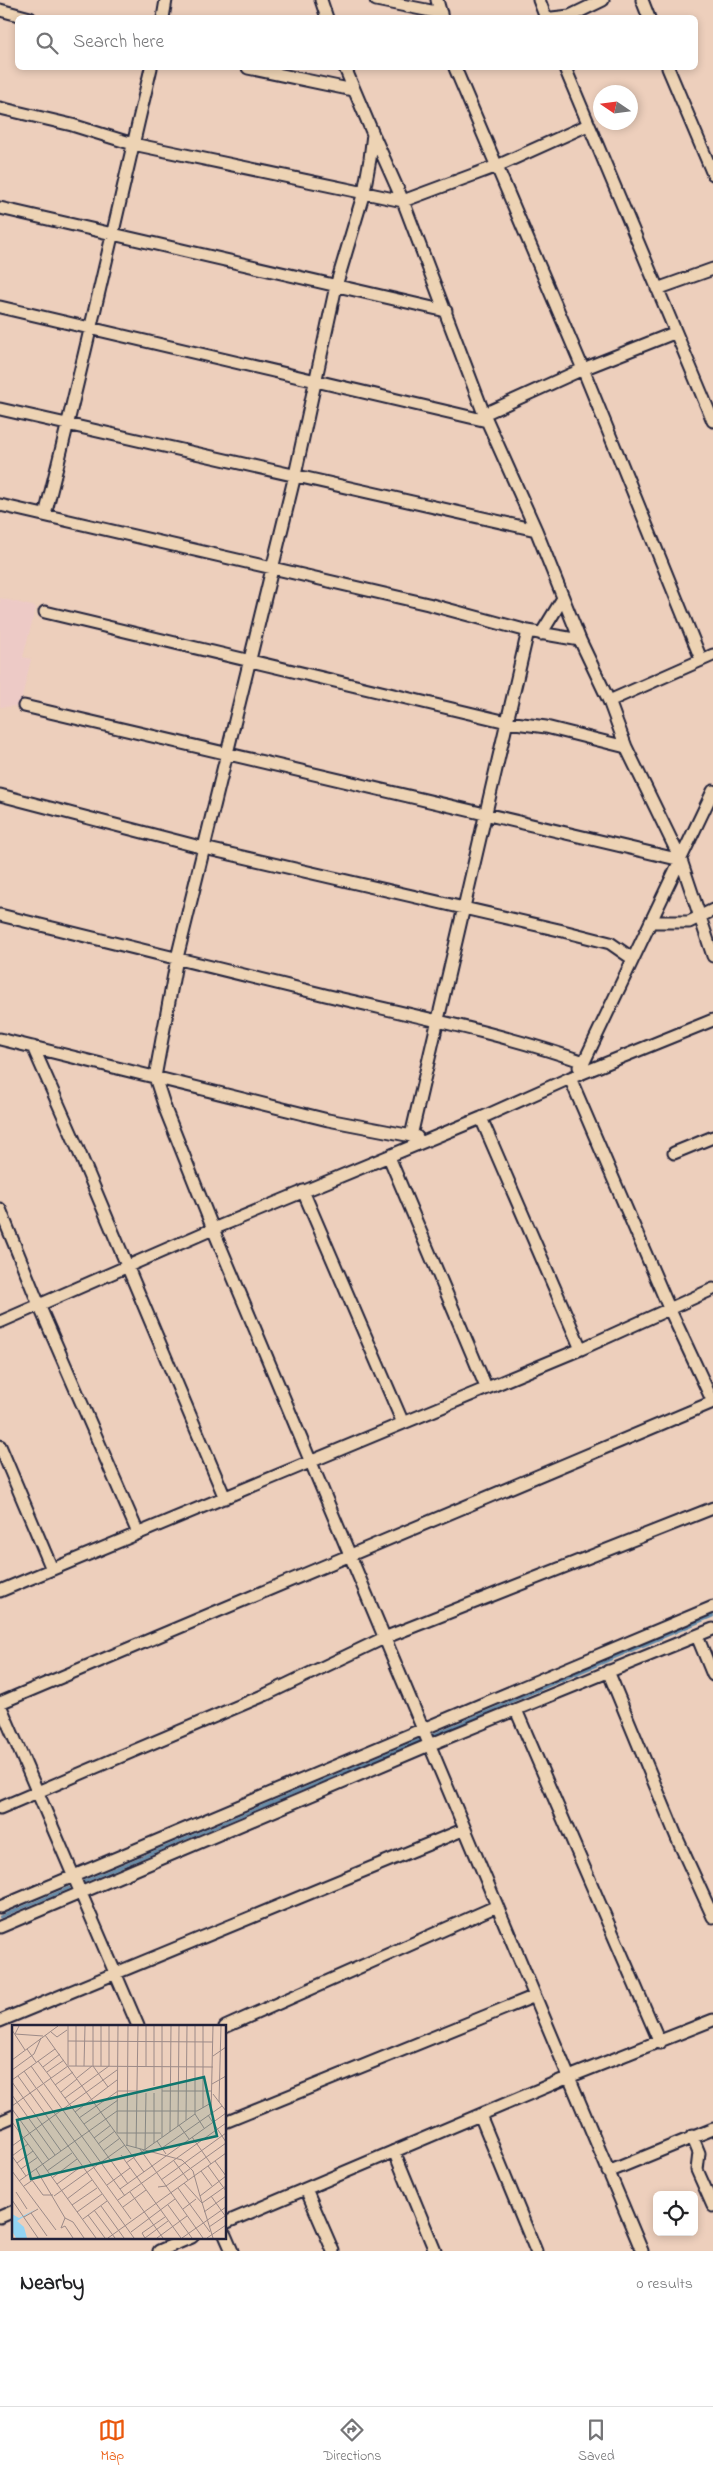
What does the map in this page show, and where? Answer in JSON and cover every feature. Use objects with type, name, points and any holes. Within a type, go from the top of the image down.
[{"type":"street","points":[[163,15],[166,0]]},
{"type":"street","points":[[321,0],[326,15]]},
{"type":"street","points":[[376,0],[441,15],[437,0]]},
{"type":"street","points":[[539,0],[545,15]]},
{"type":"street","points":[[572,15],[603,0]]},
{"type":"street","points":[[642,0],[647,15]]},
{"type":"street","points":[[0,10],[19,15]]},
{"type":"street","points":[[44,515],[91,329],[111,232],[151,70]]},
{"type":"street","points":[[258,70],[353,90]]},
{"type":"street","points":[[346,70],[403,201],[486,417],[536,530],[580,640],[608,701],[626,747],[681,860],[698,916],[713,956]]},
{"type":"street","points":[[456,70],[583,369],[701,659]]},
{"type":"street","points":[[566,70],[674,333],[713,421]]},
{"type":"street","points":[[669,70],[713,174]]},
{"type":"street","points":[[0,108],[72,125],[133,144],[403,201],[497,166],[588,125]]},
{"type":"street","points":[[373,134],[364,192],[336,286],[273,568],[177,958],[155,1077],[166,1111],[213,1229],[642,2251]]},
{"type":"street","points":[[0,208],[111,232],[446,311]]},
{"type":"street","points":[[657,289],[713,269]]},
{"type":"street","points":[[0,306],[91,329],[486,417],[583,369],[674,333]]},
{"type":"street","points":[[0,409],[536,530]]},
{"type":"street","points":[[0,505],[428,604],[528,632],[580,640]]},
{"type":"street","points":[[541,634],[563,598]]},
{"type":"street","points":[[45,612],[507,722],[546,727],[626,747]]},
{"type":"street","points":[[411,1136],[528,632]]},
{"type":"street","points":[[608,701],[713,655]]},
{"type":"street","points":[[24,706],[681,860]]},
{"type":"street","points":[[570,1078],[584,1062],[713,791]]},
{"type":"street","points":[[0,795],[204,848],[464,907],[610,943],[633,959]]},
{"type":"street","points":[[651,922],[689,922],[713,910]]},
{"type":"street","points":[[0,915],[315,992],[439,1020],[529,1043],[584,1062]]},
{"type":"street","points":[[0,1322],[213,1229],[430,1140],[570,1078],[713,1020]]},
{"type":"street","points":[[0,1039],[328,1120],[430,1140]]},
{"type":"street","points":[[33,1047],[225,1498]]},
{"type":"street","points":[[138,2025],[116,1972],[76,1886],[38,1791],[0,1704],[713,1402],[668,1308],[570,1078]]},
{"type":"street","points":[[481,1118],[580,1349]]},
{"type":"street","points":[[674,1153],[713,1137]]},
{"type":"street","points":[[389,1157],[486,1387]]},
{"type":"street","points":[[303,1191],[404,1424]]},
{"type":"street","points":[[0,1209],[39,1305],[138,1534]]},
{"type":"street","points":[[0,1591],[310,1461],[404,1424],[486,1387],[580,1349],[713,1289]]},
{"type":"street","points":[[0,1446],[52,1570]]},
{"type":"street","points":[[0,1808],[267,1694],[384,1638],[713,1508]]},
{"type":"street","points":[[0,1927],[76,1886],[426,1738],[713,1607]]},
{"type":"street","points":[[0,1907],[76,1886],[426,1738],[516,1710],[713,1629]]},
{"type":"street","points":[[697,1636],[713,1675]]},
{"type":"street","points":[[608,1671],[677,1838],[713,1917]]},
{"type":"street","points":[[516,1710],[660,2043]]},
{"type":"street","points":[[0,2021],[465,1829]]},
{"type":"street","points":[[226,2027],[497,1906]]},
{"type":"street","points":[[226,2122],[535,1996]]},
{"type":"street","points":[[226,2223],[569,2077],[660,2043],[713,2020]]},
{"type":"street","points":[[480,2115],[536,2251]]},
{"type":"street","points":[[0,2122],[12,2117]]},
{"type":"street","points":[[608,2172],[713,2129]]},
{"type":"street","points":[[692,2136],[700,2154],[697,2170],[713,2206]]},
{"type":"street","points":[[394,2151],[435,2251]]},
{"type":"street","points":[[306,2189],[332,2251]]},
{"type":"street","points":[[0,2217],[12,2212]]},
{"type":"street","points":[[226,2237],[232,2251]]},
{"type":"street","points":[[159,2251],[190,2238]]},
{"type":"shaded area","points":[[0,598],[36,607],[23,657],[31,659],[20,706],[0,707]]},
{"type":"waterway","points":[[430,1736],[713,1616]]},
{"type":"waterway","points":[[83,1882],[422,1739]]},
{"type":"waterway","points":[[0,1917],[69,1888]]}]
